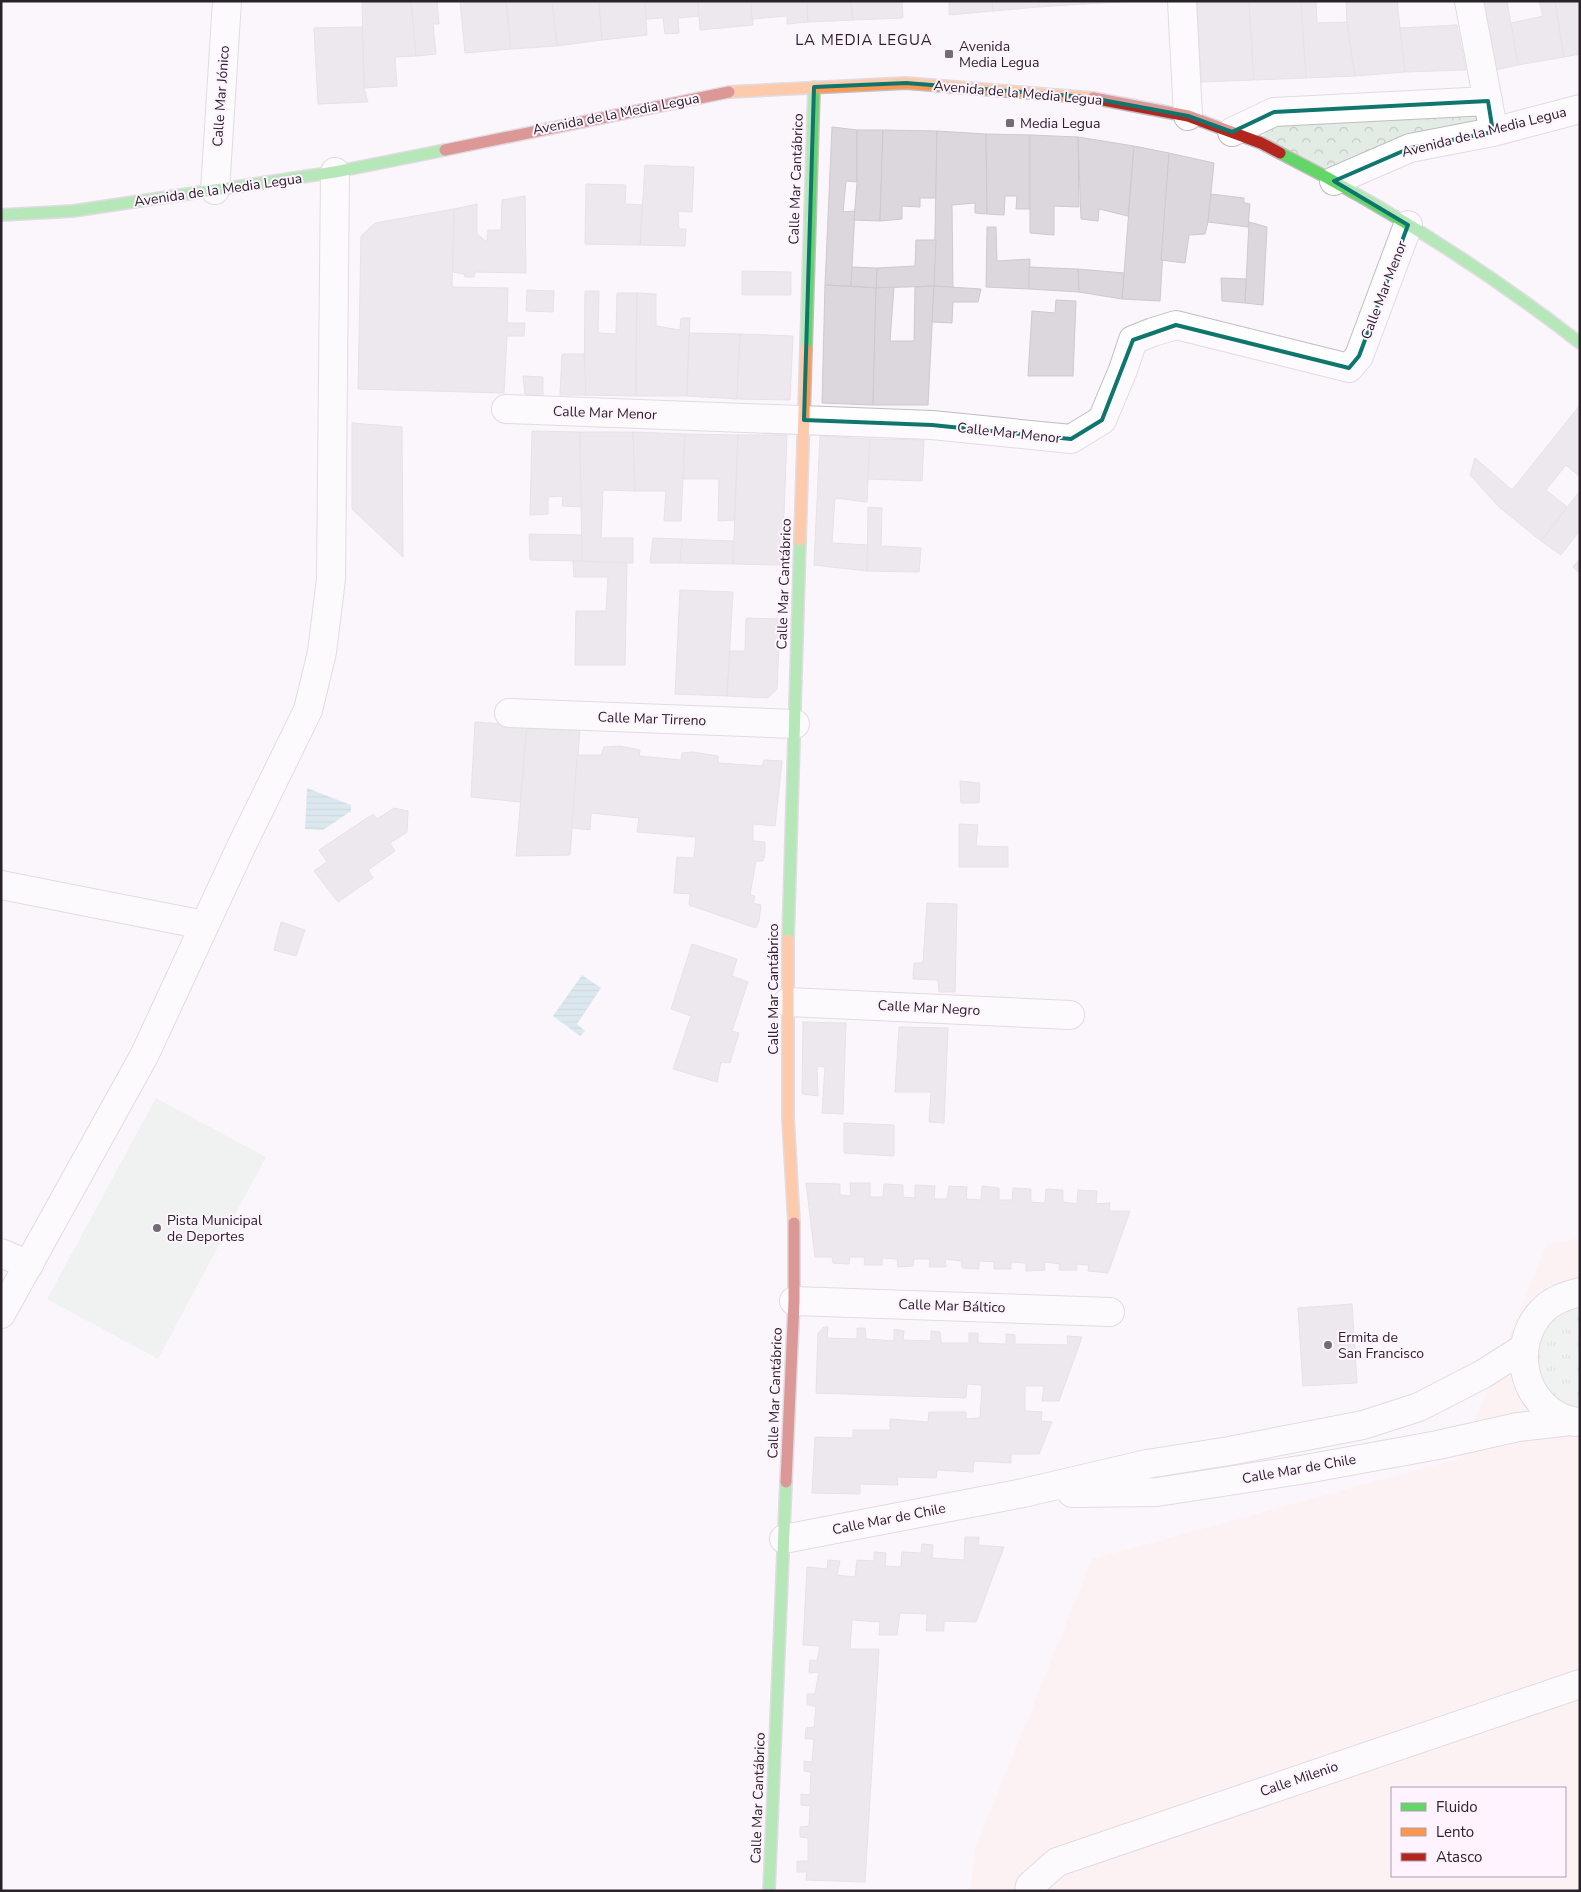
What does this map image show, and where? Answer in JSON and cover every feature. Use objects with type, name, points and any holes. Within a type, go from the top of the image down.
[{"type":"street","name":"Calle Mar Jónico","points":[[215,190],[227,1]]},
{"type":"street","points":[[1182,1],[1188,116]]},
{"type":"street","points":[[1469,1],[1493,132]]},
{"type":"street","name":"Avenida de la Media Legua","points":[[1,215],[73,211],[335,172],[732,91],[906,83],[1086,96],[1188,116],[1261,143],[1334,181],[1408,226],[1533,307],[1580,343]]},
{"type":"street","name":"Calle Mar Cantábrico","points":[[769,1891],[794,1301],[794,1223],[788,1118],[788,944],[814,87]]},
{"type":"street","points":[[1232,132],[1274,112],[1488,100]]},
{"type":"street","name":"Avenida de la Media Legua","points":[[1334,181],[1410,148],[1493,132],[1580,109]]},
{"type":"street","points":[[1,1314],[144,1056],[204,925],[308,710],[322,652],[331,578],[335,172]]},
{"type":"street","name":"Calle Mar Menor","points":[[506,409],[932,425],[1071,439],[1102,420],[1123,370],[1133,340],[1176,325],[1349,368],[1359,356],[1408,226]]},
{"type":"street","name":"Calle Mar Tirreno","points":[[509,713],[795,724]]},
{"type":"street","points":[[1,885],[204,925]]},
{"type":"street","name":"Calle Mar Negro","points":[[788,1002],[1070,1015]]},
{"type":"street","points":[[1,1253],[29,1265]]},
{"type":"street","name":"Calle Mar de Chile","points":[[1576,1422],[1560,1417],[1543,1405],[1530,1388],[1524,1368],[1524,1348],[1530,1328],[1542,1310],[1559,1298],[1580,1292]]},
{"type":"street","name":"Calle Mar Báltico","points":[[794,1301],[1110,1312]]},
{"type":"street","name":"Calle Mar de Chile","points":[[784,1539],[1023,1493],[1147,1464],[1229,1452],[1363,1424],[1419,1407],[1483,1374],[1524,1348]]},
{"type":"street","name":"Calle Mar de Chile","points":[[1023,1493],[1157,1492],[1306,1469],[1438,1445],[1518,1427],[1576,1422]]},
{"type":"street","name":"Calle Milenio","points":[[1029,1891],[1030,1886],[1057,1862],[1580,1684]]},
{"type":"highlighted area","points":[[906,83],[1086,97],[1188,116],[1232,132],[1274,112],[1488,101],[1493,132],[1410,148],[1334,181],[1408,225],[1359,356],[1349,368],[1176,325],[1133,340],[1102,420],[1071,439],[932,425],[804,420],[814,87]]},
{"type":"shaded area","points":[[1580,1238],[1580,1891],[970,1891],[975,1849],[1092,1559],[1459,1458],[1547,1244]]},
{"type":"green space","points":[[1488,101],[1493,132],[1334,181],[1261,143],[1274,112]]},
{"type":"green space","name":"Pista Municipal de Deportes","points":[[156,1098],[266,1157],[158,1359],[47,1299]]},
{"type":"green space","points":[[1580,1303],[1580,1413],[1560,1405],[1536,1375],[1537,1337],[1548,1321]]},
{"type":"water","points":[[307,788],[351,805],[351,811],[323,830],[305,829]]},
{"type":"water","points":[[582,975],[601,988],[577,1024],[585,1031],[580,1036],[553,1016]]},
{"type":"building","points":[[362,1],[411,1],[416,56],[395,57],[397,86],[364,88]]},
{"type":"building","points":[[411,1],[437,1],[439,24],[433,24],[436,54],[416,56]]},
{"type":"building","points":[[460,1],[501,1],[506,3],[511,49],[465,53]]},
{"type":"building","points":[[506,1],[552,1],[557,46],[511,49]]},
{"type":"building","points":[[552,1],[599,1],[602,40],[557,46]]},
{"type":"building","points":[[599,1],[645,1],[647,35],[602,40]]},
{"type":"building","points":[[645,1],[698,1],[699,16],[678,18],[679,33],[665,34],[663,18],[646,19]]},
{"type":"building","points":[[698,1],[751,1],[753,25],[700,30]]},
{"type":"building","points":[[751,1],[807,1],[808,22],[787,24],[787,16],[752,19]]},
{"type":"building","points":[[807,1],[851,1],[853,20],[808,22]]},
{"type":"building","points":[[851,1],[902,1],[903,18],[853,20]]},
{"type":"building","points":[[949,1],[992,1],[993,11],[949,15]]},
{"type":"building","points":[[992,1],[1038,1],[1039,7],[993,11]]},
{"type":"building","points":[[1038,1],[1083,1],[1083,4],[1039,7]]},
{"type":"building","points":[[1083,1],[1122,1],[1122,2],[1083,4]]},
{"type":"building","points":[[1197,1],[1249,1],[1254,80],[1201,82]]},
{"type":"building","points":[[1249,1],[1301,1],[1306,78],[1254,80]]},
{"type":"building","points":[[1301,1],[1316,1],[1317,23],[1347,22],[1355,76],[1306,78]]},
{"type":"building","points":[[1346,1],[1397,1],[1405,72],[1355,76],[1347,22]]},
{"type":"building","points":[[1478,1],[1507,1],[1518,65],[1495,70]]},
{"type":"building","points":[[1539,1],[1555,1],[1564,57],[1518,65],[1511,23],[1543,16]]},
{"type":"building","points":[[1555,1],[1580,1],[1580,54],[1564,57]]},
{"type":"building","points":[[1457,25],[1466,70],[1405,72],[1400,28]]},
{"type":"building","points":[[362,27],[364,88],[368,102],[318,104],[314,28]]},
{"type":"building","points":[[832,127],[857,130],[857,182],[846,181],[843,212],[855,211],[851,286],[825,285]]},
{"type":"building","points":[[857,130],[883,130],[880,221],[854,220],[857,182]]},
{"type":"building","points":[[883,130],[937,131],[936,198],[920,198],[920,207],[902,206],[902,219],[880,221]]},
{"type":"building","points":[[937,131],[986,134],[987,214],[975,213],[975,203],[952,205],[953,288],[934,286]]},
{"type":"building","points":[[986,134],[1030,135],[1030,209],[1016,209],[1017,196],[1005,196],[1004,215],[987,214]]},
{"type":"building","points":[[1030,135],[1078,137],[1079,207],[1054,206],[1054,235],[1030,233]]},
{"type":"building","points":[[1078,137],[1134,146],[1128,216],[1099,209],[1098,221],[1081,219]]},
{"type":"building","points":[[1134,146],[1169,153],[1160,301],[1122,299]]},
{"type":"building","points":[[1169,153],[1214,163],[1205,234],[1189,235],[1185,263],[1161,260]]},
{"type":"building","points":[[645,165],[694,167],[692,212],[678,211],[679,229],[686,229],[685,246],[640,245]]},
{"type":"building","points":[[586,184],[626,185],[625,204],[642,205],[640,245],[585,244]]},
{"type":"building","points":[[1211,194],[1244,198],[1244,203],[1250,204],[1248,227],[1208,222]]},
{"type":"building","points":[[525,196],[526,273],[475,272],[474,277],[465,277],[464,274],[453,272],[454,209],[477,204],[477,234],[487,242],[488,230],[501,230],[502,200]]},
{"type":"building","points":[[454,209],[452,287],[508,288],[507,323],[525,323],[524,336],[507,336],[504,393],[358,389],[361,236],[375,223]]},
{"type":"building","points":[[1249,222],[1267,227],[1263,305],[1245,303]]},
{"type":"building","points":[[987,227],[996,227],[997,261],[1030,259],[1029,289],[986,287]]},
{"type":"building","points":[[916,240],[936,240],[934,286],[876,288],[877,268],[915,266]]},
{"type":"building","points":[[852,267],[877,268],[876,288],[851,286]]},
{"type":"building","points":[[1029,267],[1078,269],[1079,292],[1029,289]]},
{"type":"building","points":[[1078,269],[1124,273],[1122,299],[1079,292]]},
{"type":"building","points":[[742,271],[791,272],[791,295],[742,295]]},
{"type":"building","points":[[1221,278],[1246,279],[1245,303],[1222,301]]},
{"type":"building","points":[[825,285],[876,288],[873,405],[822,403]]},
{"type":"building","points":[[934,286],[928,405],[873,405],[876,288],[894,287],[890,341],[914,341],[915,287]]},
{"type":"building","points":[[934,286],[981,289],[978,302],[953,302],[952,323],[932,322]]},
{"type":"building","points":[[527,290],[554,291],[553,312],[526,311]]},
{"type":"building","points":[[585,291],[599,291],[598,333],[616,334],[617,293],[637,293],[636,396],[584,395]]},
{"type":"building","points":[[637,293],[656,294],[656,326],[680,330],[681,318],[690,318],[687,396],[636,396]]},
{"type":"building","points":[[1056,300],[1076,301],[1073,376],[1028,376],[1032,311],[1055,313]]},
{"type":"building","points":[[689,333],[740,334],[737,399],[687,396]]},
{"type":"building","points":[[740,334],[793,336],[790,400],[737,399]]},
{"type":"building","points":[[562,354],[584,354],[586,395],[560,395]]},
{"type":"building","points":[[523,376],[543,377],[543,396],[525,394]]},
{"type":"building","points":[[1580,405],[1580,477],[1566,465],[1546,490],[1567,507],[1541,541],[1499,507],[1470,475],[1475,458],[1512,490]]},
{"type":"building","points":[[352,423],[402,427],[403,557],[352,509]]},
{"type":"building","points":[[532,431],[580,432],[582,507],[562,506],[563,496],[548,497],[548,514],[530,515]]},
{"type":"building","points":[[580,432],[633,432],[635,491],[603,490],[601,538],[633,538],[633,563],[582,561]]},
{"type":"building","points":[[633,432],[685,434],[681,521],[664,521],[666,491],[635,491]]},
{"type":"building","points":[[685,434],[738,435],[734,520],[718,521],[719,479],[683,479]]},
{"type":"building","points":[[738,435],[787,435],[782,565],[733,564]]},
{"type":"building","points":[[820,436],[870,439],[867,502],[835,498],[832,543],[868,545],[867,571],[814,565]]},
{"type":"building","points":[[870,439],[924,440],[922,481],[868,479]]},
{"type":"building","points":[[1580,491],[1580,530],[1561,555],[1541,541]]},
{"type":"building","points":[[868,507],[882,508],[881,546],[921,548],[919,572],[867,571]]},
{"type":"building","points":[[529,534],[582,535],[582,561],[530,560]]},
{"type":"building","points":[[653,538],[682,539],[680,563],[650,563]]},
{"type":"building","points":[[682,539],[733,541],[733,564],[680,563]]},
{"type":"building","points":[[1580,558],[1580,574],[1573,567]]},
{"type":"building","points":[[573,561],[627,563],[625,665],[575,665],[576,611],[606,611],[608,577],[574,577]]},
{"type":"building","points":[[680,590],[733,592],[727,696],[675,694]]},
{"type":"building","points":[[746,618],[780,619],[777,689],[768,698],[727,696],[730,651],[745,651]]},
{"type":"building","points":[[475,722],[527,726],[520,802],[471,797]]},
{"type":"building","points":[[527,726],[580,729],[570,855],[516,856]]},
{"type":"building","points":[[620,746],[640,750],[639,756],[681,760],[682,753],[692,752],[718,756],[718,763],[762,766],[764,760],[782,761],[775,826],[753,824],[753,841],[765,842],[763,861],[756,861],[750,895],[755,896],[753,903],[761,905],[756,928],[689,905],[690,894],[674,893],[677,857],[694,858],[696,837],[637,832],[639,818],[591,813],[590,830],[572,828],[577,755],[601,755],[604,747]]},
{"type":"building","points":[[960,781],[980,783],[979,803],[961,803]]},
{"type":"building","points":[[394,808],[408,811],[407,832],[390,843],[395,851],[368,870],[373,878],[338,902],[314,871],[327,862],[319,850],[373,814],[377,819]]},
{"type":"building","points":[[959,824],[978,825],[976,846],[1008,847],[1008,867],[959,867]]},
{"type":"building","points":[[927,903],[957,904],[955,992],[939,992],[938,980],[913,979],[914,963],[923,963]]},
{"type":"building","points":[[281,922],[305,930],[296,956],[274,950]]},
{"type":"building","points":[[692,944],[737,959],[732,976],[748,982],[732,1031],[739,1033],[730,1063],[721,1062],[717,1082],[673,1069],[691,1016],[671,1009]]},
{"type":"building","points":[[803,1022],[846,1023],[843,1114],[822,1113],[825,1067],[817,1066],[818,1096],[802,1094]]},
{"type":"building","points":[[899,1027],[948,1028],[944,1123],[929,1122],[931,1092],[895,1092]]},
{"type":"building","points":[[844,1123],[894,1125],[894,1156],[844,1153]]},
{"type":"building","points":[[806,1183],[840,1184],[840,1195],[851,1196],[850,1183],[870,1183],[870,1197],[883,1197],[884,1184],[903,1185],[903,1197],[915,1198],[915,1185],[935,1186],[934,1199],[947,1199],[949,1186],[967,1187],[966,1199],[981,1200],[982,1186],[999,1188],[999,1200],[1012,1200],[1013,1188],[1031,1189],[1031,1202],[1045,1203],[1046,1189],[1063,1190],[1063,1202],[1077,1204],[1078,1190],[1097,1191],[1096,1204],[1110,1203],[1109,1211],[1130,1211],[1108,1273],[1088,1271],[1089,1265],[1076,1264],[1077,1270],[1059,1270],[1060,1264],[1044,1262],[1045,1270],[1026,1271],[1026,1263],[1011,1262],[1011,1269],[994,1269],[994,1262],[979,1261],[979,1269],[962,1268],[961,1261],[945,1259],[946,1267],[929,1267],[930,1259],[914,1259],[913,1266],[898,1267],[897,1259],[882,1258],[882,1265],[864,1265],[865,1257],[850,1257],[849,1264],[833,1263],[832,1257],[815,1257]]},
{"type":"building","name":"Ermita de San Francisco","points":[[1352,1304],[1357,1383],[1303,1386],[1298,1308]]},
{"type":"building","points":[[824,1327],[828,1327],[827,1338],[857,1339],[857,1328],[865,1328],[866,1339],[894,1341],[894,1329],[904,1331],[903,1340],[931,1341],[931,1331],[940,1332],[941,1343],[969,1343],[969,1333],[978,1333],[978,1343],[1006,1344],[1006,1334],[1015,1335],[1015,1344],[1068,1345],[1067,1336],[1082,1337],[1059,1401],[1042,1401],[1044,1386],[1025,1386],[1025,1411],[1042,1412],[1041,1421],[1052,1422],[1039,1454],[1011,1454],[1011,1463],[974,1461],[973,1472],[937,1470],[936,1478],[897,1477],[898,1485],[860,1484],[860,1494],[812,1493],[815,1437],[853,1438],[853,1430],[890,1430],[890,1419],[928,1422],[929,1412],[966,1412],[966,1419],[980,1418],[982,1385],[967,1384],[966,1398],[816,1393],[818,1333]]},
{"type":"building","points":[[965,1537],[979,1537],[978,1545],[1004,1547],[976,1622],[944,1621],[944,1631],[926,1631],[927,1614],[900,1613],[897,1635],[879,1635],[880,1622],[852,1620],[850,1649],[879,1649],[865,1882],[806,1880],[807,1872],[797,1872],[797,1861],[808,1861],[808,1838],[800,1837],[800,1827],[809,1826],[810,1806],[801,1805],[801,1794],[810,1795],[811,1772],[804,1771],[804,1761],[812,1762],[814,1739],[805,1739],[806,1728],[814,1727],[816,1707],[807,1704],[807,1694],[815,1694],[819,1672],[809,1673],[810,1660],[817,1661],[820,1646],[803,1645],[807,1567],[827,1569],[828,1560],[840,1561],[837,1575],[855,1577],[857,1560],[874,1561],[874,1552],[886,1553],[885,1566],[901,1567],[902,1552],[921,1553],[922,1544],[933,1545],[932,1558],[964,1560]]},
{"type":"traffic: fast","points":[[806,349],[814,87]]},
{"type":"traffic: fast","points":[[1,215],[73,211],[335,172],[445,150]]},
{"type":"traffic: fast","points":[[1280,153],[1397,217],[1509,290],[1580,343]]},
{"type":"traffic: fast","points":[[788,940],[800,540]]},
{"type":"traffic: fast","points":[[769,1891],[786,1482]]},
{"type":"traffic: slow","points":[[729,92],[906,83],[1093,98]]},
{"type":"traffic: slow","points":[[800,540],[806,349]]},
{"type":"traffic: slow","points":[[788,940],[788,1118],[794,1223]]},
{"type":"traffic: jam","points":[[445,150],[729,92]]},
{"type":"traffic: jam","points":[[1093,98],[1188,116],[1261,143],[1280,153]]},
{"type":"traffic: jam","points":[[786,1482],[794,1301],[794,1223]]},
{"type":"place","name":"Avenida Media Legua","points":[[949,54]]},
{"type":"place","name":"Media Legua","points":[[1010,123]]},
{"type":"place","name":"Pista Municipal de Deportes","points":[[157,1228]]},
{"type":"place","name":"Ermita de San Francisco","points":[[1328,1345]]},
{"type":"district","name":"LA MEDIA LEGUA","points":[[864,40]]}]
